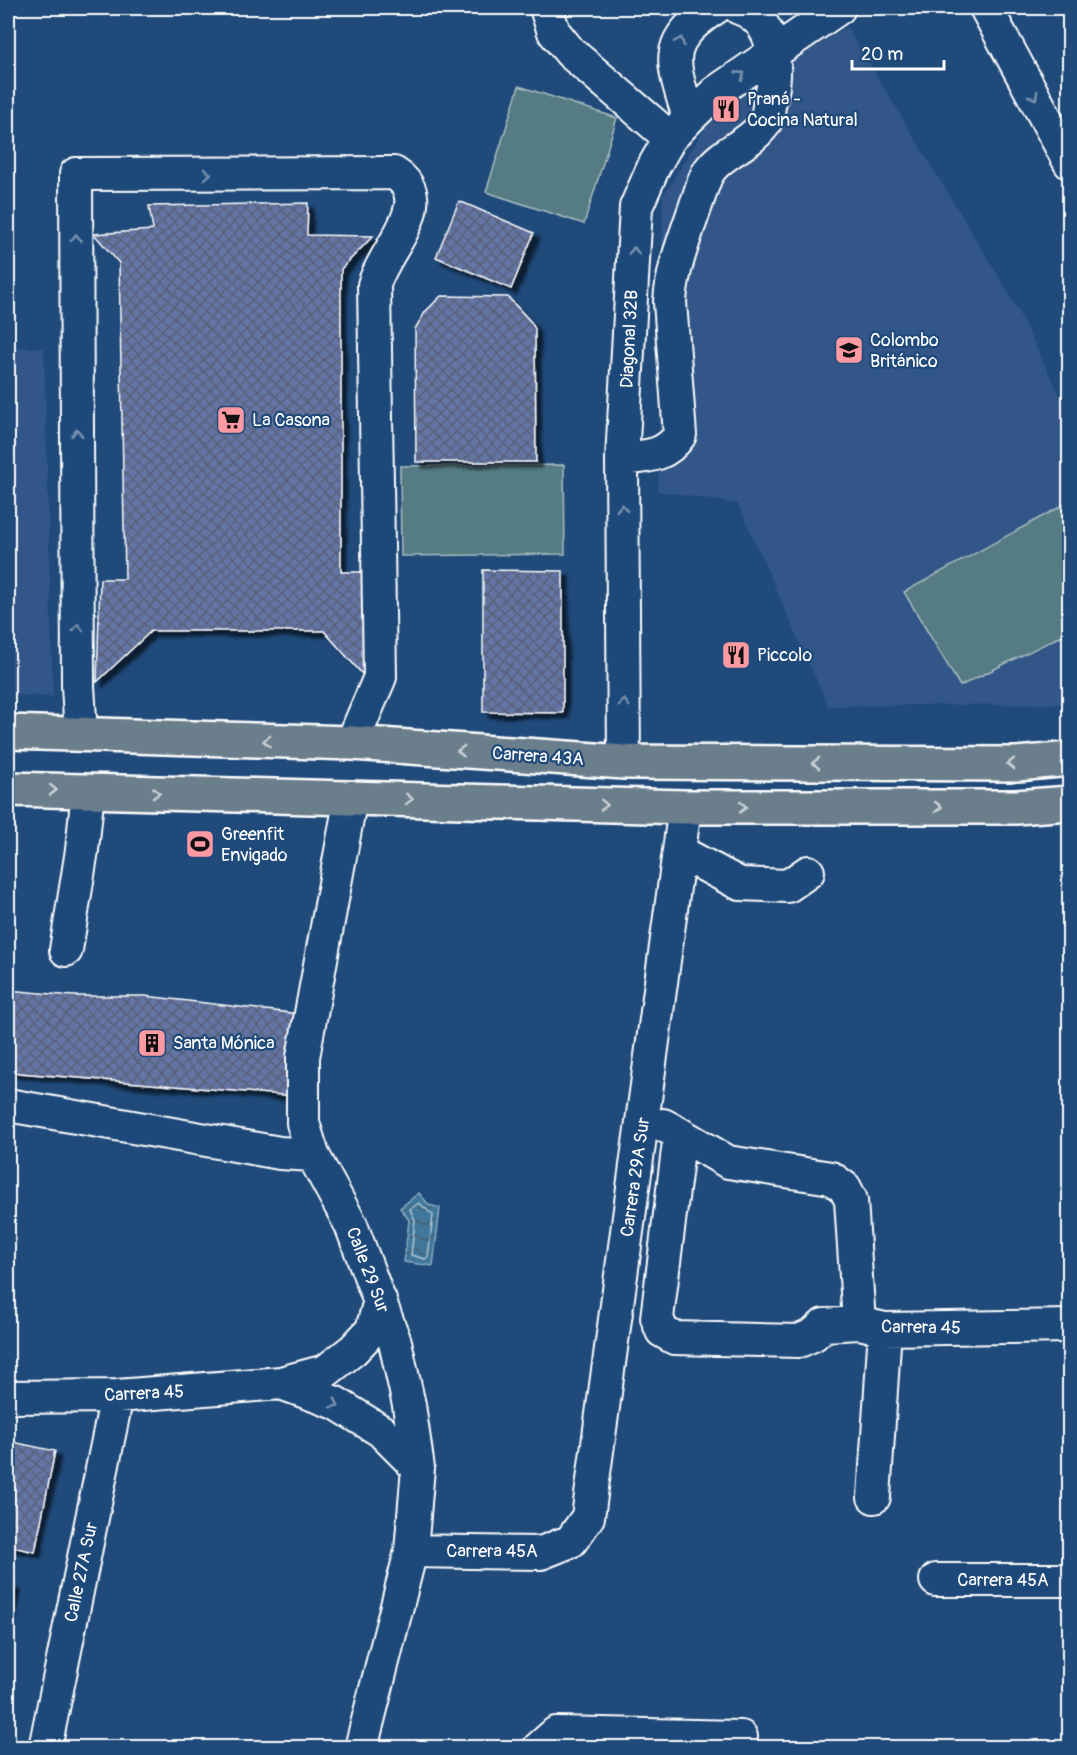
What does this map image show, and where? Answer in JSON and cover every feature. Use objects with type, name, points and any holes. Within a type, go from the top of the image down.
[{"type":"main road","name":"Carrera 43A","points":[[8,732],[352,744],[624,762],[1017,765],[1070,759]]},
{"type":"main road","points":[[8,789],[685,807],[1016,807],[1070,803]]},
{"type":"street","points":[[546,8],[554,32],[570,52],[680,128]]},
{"type":"street","points":[[680,128],[676,53],[680,36],[692,23],[715,8]]},
{"type":"street","points":[[622,459],[649,456],[671,448],[680,435],[670,302],[671,281],[708,172],[719,160],[762,127],[774,88],[775,50],[759,20],[750,11],[739,8]]},
{"type":"street","name":"Diagonal 32B","points":[[624,762],[622,459],[636,207],[654,166],[680,128],[716,92],[839,8]]},
{"type":"street","points":[[986,8],[1070,163]]},
{"type":"street","points":[[81,734],[78,686],[76,174],[394,173],[405,180],[412,193],[412,208],[378,271],[374,285],[380,677],[352,744]]},
{"type":"street","points":[[66,950],[82,850],[88,791]]},
{"type":"street","name":"Calle 29 Sur","points":[[351,797],[303,1057],[303,1123],[313,1155],[351,1225],[381,1300],[395,1342],[409,1405],[418,1468],[417,1504],[411,1551],[362,1748]]},
{"type":"street","name":"Carrera 29A Sur","points":[[571,1541],[588,1517],[685,807]]},
{"type":"street","points":[[680,852],[740,884],[788,886],[808,872]]},
{"type":"street","points":[[8,1105],[280,1153],[313,1155]]},
{"type":"street","points":[[644,1114],[680,1134],[657,1318],[662,1331],[674,1338],[799,1341],[813,1335],[824,1325],[872,1326],[874,1497]]},
{"type":"street","name":"Carrera 45","points":[[680,1134],[728,1162],[831,1178],[845,1188],[851,1200],[872,1326],[1070,1326]]},
{"type":"street","name":"Carrera 45","points":[[8,1397],[117,1396],[280,1383],[327,1371],[353,1350],[372,1330],[381,1300]]},
{"type":"street","name":"Carrera 45","points":[[280,1383],[336,1403],[381,1431],[418,1468]]},
{"type":"street","name":"Calle 27A Sur","points":[[45,1748],[117,1396]]},
{"type":"street","name":"Carrera 45A","points":[[411,1551],[541,1553],[571,1541]]},
{"type":"street","name":"Carrera 45A","points":[[936,1580],[1070,1580]]},
{"type":"street","points":[[539,1748],[556,1733],[741,1737]]},
{"type":"shaded area","name":"Colombo Británico","points":[[847,27],[1010,295],[1069,413],[1069,704],[828,706],[738,504],[658,491],[663,196],[728,91]]},
{"type":"shaded area","points":[[8,347],[44,348],[53,697],[8,694]]},
{"type":"green space","points":[[519,86],[617,118],[584,224],[486,192]]},
{"type":"green space","points":[[564,465],[565,554],[401,556],[400,466]]},
{"type":"green space","points":[[1069,502],[1069,632],[960,686],[904,592]]},
{"type":"water","points":[[419,1193],[429,1205],[440,1208],[433,1266],[404,1262],[409,1220],[400,1208]]},
{"type":"building","points":[[459,201],[534,233],[511,289],[436,257]]},
{"type":"building","name":"La Casona","points":[[308,203],[307,235],[373,236],[341,269],[341,572],[374,572],[372,685],[324,631],[151,631],[97,682],[100,579],[125,579],[119,263],[94,234],[153,230],[149,206]]},
{"type":"building","points":[[441,296],[508,297],[531,322],[535,329],[536,462],[416,462],[415,329],[425,312]]},
{"type":"building","points":[[483,570],[563,571],[563,713],[483,712]]},
{"type":"building","name":"Santa Mónica","points":[[8,990],[73,996],[145,996],[300,1014],[293,1096],[8,1072]]},
{"type":"building","points":[[8,1441],[55,1451],[35,1552],[8,1546]]},
{"type":"building","points":[[8,1583],[15,1585],[8,1625]]},
{"type":"place","name":"Praná - Cocina Natural","points":[[726,109]]},
{"type":"place","name":"Colombo Británico","points":[[849,350]]},
{"type":"place","name":"La Casona","points":[[231,420]]},
{"type":"place","name":"Piccolo","points":[[736,655]]},
{"type":"place","name":"Greenfit Envigado","points":[[200,844]]},
{"type":"place","name":"Santa Mónica","points":[[152,1043]]}]
